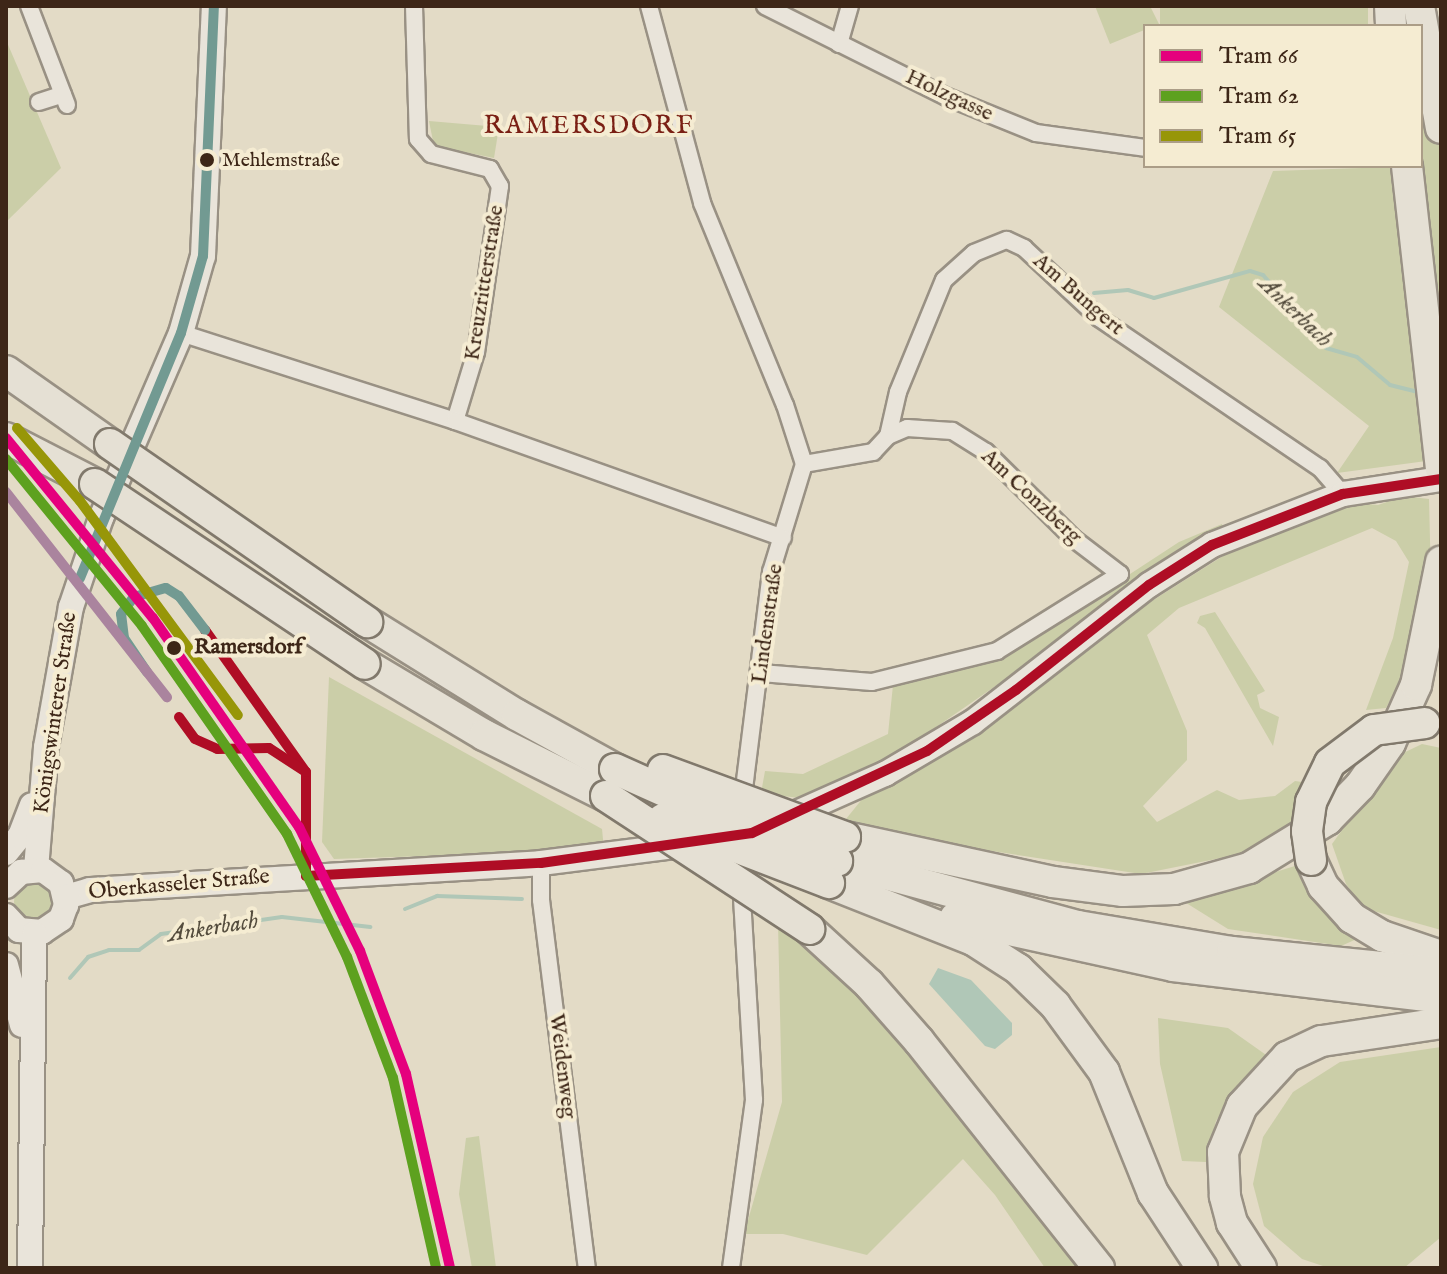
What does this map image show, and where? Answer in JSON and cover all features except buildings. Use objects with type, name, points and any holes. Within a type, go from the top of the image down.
[{"type":"highway","points":[[1423,29],[1441,128]]},
{"type":"highway","points":[[1407,168],[1441,470]]},
{"type":"highway","points":[[6,371],[367,622],[614,772],[809,929],[869,984],[919,1041],[1099,1268]]},
{"type":"highway","points":[[6,438],[95,484],[365,664],[484,735],[614,772],[837,860],[1078,926],[1232,952],[1441,973]]},
{"type":"highway","points":[[614,772],[837,860],[1123,891],[1174,889],[1249,868],[1327,820],[1360,786],[1390,743],[1420,671],[1441,562]]},
{"type":"highway","points":[[1433,724],[1374,730],[1330,763],[1311,802],[1307,831],[1311,860],[1323,886],[1352,918],[1382,936],[1441,956]]},
{"type":"highway","points":[[837,860],[887,903],[997,954],[1055,1005],[1104,1072],[1153,1193],[1202,1268]]},
{"type":"highway","points":[[887,903],[1173,966],[1441,998]]},
{"type":"highway","points":[[1261,1268],[1232,1223],[1225,1196],[1223,1152],[1242,1106],[1287,1057],[1322,1041],[1441,1023]]},
{"type":"main road","name":"Königswinterer Straße","points":[[36,869],[45,760],[71,607],[90,546],[181,333],[203,256],[208,212],[214,6]]},
{"type":"main road","name":"Oberkasseler Straße","points":[[66,897],[90,890],[541,863],[740,837],[927,751],[1016,690],[1178,564],[1212,545],[1343,494],[1441,479]]},
{"type":"main road","points":[[6,853],[45,760]]},
{"type":"main road","points":[[6,886],[21,872],[36,869],[56,877],[66,897],[56,925],[34,934],[19,930],[6,916]]},
{"type":"main road","points":[[30,1268],[30,1057],[34,934]]},
{"type":"main road","points":[[6,965],[30,1057]]},
{"type":"street","points":[[29,6],[65,99],[39,102]]},
{"type":"street","name":"Kreuzritterstraße","points":[[414,6],[418,139],[431,154],[490,169],[500,186],[476,352],[455,421]]},
{"type":"street","points":[[649,6],[702,203],[785,405],[804,464]]},
{"type":"street","name":"Holzgasse","points":[[765,6],[839,44],[1036,133],[1143,148]]},
{"type":"street","points":[[839,44],[850,6]]},
{"type":"street","name":"Am Bungert","points":[[888,436],[898,392],[944,280],[974,253],[1007,240],[1024,248],[1099,318],[1320,468],[1343,494]]},
{"type":"street","points":[[181,333],[455,421],[783,538]]},
{"type":"street","name":"Am Conzberg","points":[[761,673],[845,683],[896,679],[997,651],[1120,574],[1074,539],[967,438],[931,426],[888,436],[864,455],[804,464]]},
{"type":"street","name":"Lindenstraße","points":[[731,1268],[754,1100],[740,837],[771,572],[804,464]]},
{"type":"street","name":"Weidenweg","points":[[541,863],[541,900],[587,1268]]},
{"type":"shaded area","points":[[1095,6],[1150,6],[1159,24],[1143,24],[1143,31],[1110,44]]},
{"type":"shaded area","points":[[1160,6],[1368,6],[1368,24],[1160,24]]},
{"type":"shaded area","points":[[6,40],[61,168],[6,222]]},
{"type":"shaded area","points":[[1441,71],[1441,459],[1337,473],[1369,426],[1219,307],[1273,171],[1423,168],[1423,73]]},
{"type":"shaded area","points":[[429,121],[499,127],[494,158],[434,146]]},
{"type":"shaded area","points":[[1404,496],[1429,499],[1431,581],[1414,655],[1386,708],[1366,710],[1393,638],[1409,562],[1396,541],[1372,528],[1179,608],[1147,635],[1187,731],[1187,760],[1143,806],[1157,822],[1217,790],[1239,800],[1275,796],[1295,781],[1302,782],[1288,834],[1261,850],[1141,874],[928,841],[846,819],[863,798],[962,745],[1090,640],[1242,544],[1357,503],[1378,505]]},
{"type":"shaded area","points":[[1222,524],[1223,529],[900,752],[807,799],[761,793],[765,771],[803,774],[888,734],[893,685],[1000,659],[1179,542]]},
{"type":"shaded area","points":[[1215,612],[1265,691],[1257,695],[1260,708],[1279,717],[1273,746],[1205,628],[1197,623],[1200,616]]},
{"type":"shaded area","points":[[329,677],[602,829],[604,850],[334,859],[322,842]]},
{"type":"shaded area","points":[[1422,744],[1441,748],[1441,930],[1363,908],[1346,884],[1332,844],[1395,757]]},
{"type":"shaded area","points":[[1298,865],[1359,938],[1341,946],[1228,929],[1183,901]]},
{"type":"shaded area","points":[[34,882],[48,888],[54,902],[48,916],[34,922],[20,916],[14,902],[20,888]]},
{"type":"shaded area","points":[[778,923],[819,950],[887,1017],[1080,1268],[1045,1268],[995,1195],[963,1159],[867,1255],[783,1234],[744,1234],[782,1102]]},
{"type":"shaded area","points":[[938,968],[971,980],[1012,1023],[1012,1035],[995,1049],[985,1046],[929,984]]},
{"type":"shaded area","points":[[1158,1018],[1228,1028],[1269,1057],[1244,1078],[1216,1121],[1206,1162],[1182,1161],[1160,1064]]},
{"type":"shaded area","points":[[1441,1047],[1441,1237],[1404,1268],[1329,1268],[1302,1259],[1264,1226],[1253,1184],[1263,1137],[1293,1092],[1340,1062]]},
{"type":"shaded area","points":[[479,1136],[496,1268],[472,1268],[459,1194],[466,1138]]},
{"type":"waterway","name":"Ankerbach","points":[[1094,293],[1128,290],[1154,298],[1250,271],[1263,275],[1326,348],[1357,357],[1390,385],[1419,392]]},
{"type":"waterway","name":"Ankerbach","points":[[405,909],[437,896],[522,899]]},
{"type":"waterway","name":"Ankerbach","points":[[70,978],[88,957],[109,950],[139,950],[161,934],[282,917],[370,927]]},
{"type":"tram line","name":"65","points":[[17,428],[80,501],[238,715]]},
{"type":"tram line","name":"66","points":[[6,438],[153,618],[299,827],[360,951],[406,1074],[450,1268]]},
{"type":"tram line","name":"62","points":[[6,459],[142,626],[287,834],[347,957],[393,1078],[436,1268]]},
{"type":"transit line","points":[[80,578],[181,333],[203,256],[214,6]]},
{"type":"transit line","points":[[306,876],[541,863],[752,833],[927,751],[1016,690],[1149,585],[1212,545],[1343,494],[1441,479]]},
{"type":"transit line","points":[[6,492],[167,697]]},
{"type":"transit line","points":[[147,672],[124,638],[121,614],[134,597],[166,588],[179,596],[205,630]]},
{"type":"transit line","points":[[205,630],[306,772],[306,876]]},
{"type":"transit line","points":[[179,717],[195,739],[217,749],[269,748],[306,772]]},
{"type":"place","name":"Mehlemstraße","points":[[207,160]]},
{"type":"place","name":"Ramersdorf","points":[[174,648]]},
{"type":"district","name":"RAMERSDORF","points":[[589,126]]}]
